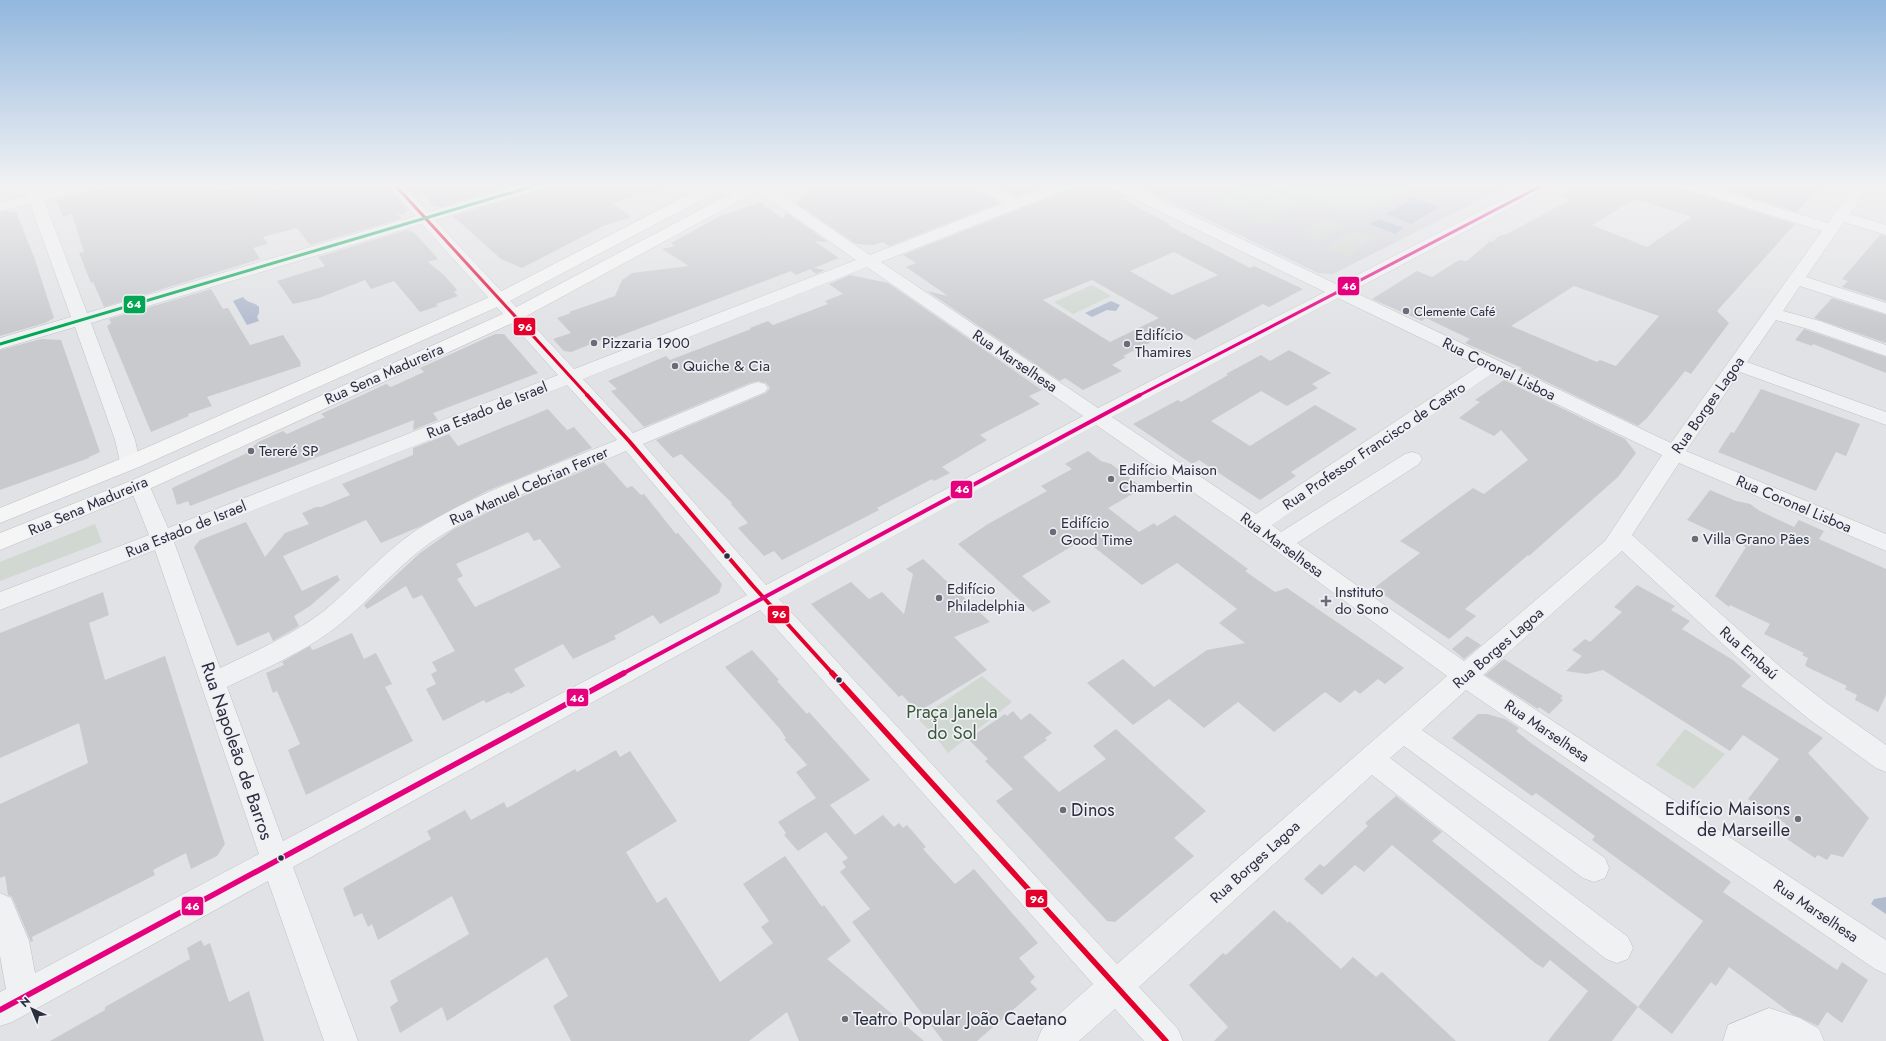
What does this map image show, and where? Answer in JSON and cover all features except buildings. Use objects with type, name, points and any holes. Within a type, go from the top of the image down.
[{"type":"main road","name":"Rua Sena Madureira","points":[[0,516],[130,462],[498,300],[626,234]]},
{"type":"main road","name":"Rua Sena Madureira","points":[[0,542],[140,484],[513,316],[667,234]]},
{"type":"street","points":[[49,234],[125,440],[130,462]]},
{"type":"street","points":[[0,344],[376,234]]},
{"type":"street","points":[[439,234],[498,300],[629,441],[764,597],[1166,1041]]},
{"type":"street","name":"Rua Marselhesa","points":[[827,234],[1256,525],[1464,676],[1886,958]]},
{"type":"street","name":"Rua Estado de Israel","points":[[0,600],[162,539],[570,377],[940,234]]},
{"type":"street","name":"Rua Coronel Lisboa","points":[[1218,234],[1674,453],[1886,543]]},
{"type":"street","points":[[0,908],[13,942],[12,1004],[1097,417],[1449,234]]},
{"type":"street","name":"Rua Borges Lagoa","points":[[1054,1041],[1464,676],[1613,548],[1674,453],[1828,234]]},
{"type":"street","points":[[1796,279],[1886,309]]},
{"type":"street","points":[[1772,313],[1821,327],[1886,351]]},
{"type":"street","points":[[1736,364],[1886,419]]},
{"type":"street","name":"Rua Professor Francisco de Castro","points":[[1256,525],[1492,366]]},
{"type":"street","name":"Rua Manuel Cebrian Ferrer","points":[[214,682],[292,644],[317,629],[344,609],[404,551],[452,520],[487,502],[758,388]]},
{"type":"street","points":[[1280,542],[1412,460]]},
{"type":"street","name":"Rua Napoleão de Barros","points":[[140,484],[162,539],[214,682],[276,862],[341,1041]]},
{"type":"street","name":"Rua Embaú","points":[[1620,536],[1775,677],[1825,716],[1886,760]]},
{"type":"street","points":[[1403,731],[1594,868]]},
{"type":"street","points":[[1370,759],[1617,948]]},
{"type":"street","points":[[1740,1041],[1740,1037],[1769,1025],[1788,1030],[1807,1041]]},
{"type":"shaded area","points":[[1237,234],[1413,234],[1333,274],[1318,273]]},
{"type":"green space","points":[[1297,234],[1330,234],[1316,242]]},
{"type":"green space","points":[[1348,234],[1363,234],[1375,238],[1346,256],[1325,247]]},
{"type":"green space","points":[[1092,285],[1111,296],[1073,314],[1054,302]]},
{"type":"green space","points":[[95,524],[102,542],[0,581],[0,562]]},
{"type":"green space","name":"Praça Janela do Sol","points":[[982,676],[1012,702],[948,753],[935,736],[918,719]]},
{"type":"green space","points":[[1685,729],[1725,754],[1694,789],[1656,765]]},
{"type":"water","points":[[243,297],[259,307],[257,317],[259,321],[247,325],[233,301]]},
{"type":"water","points":[[1111,301],[1120,305],[1116,311],[1107,310],[1092,317],[1085,313]]},
{"type":"water","points":[[1886,897],[1886,914],[1871,904],[1874,899]]},
{"type":"transit line","name":"64","points":[[0,344],[373,234]]},
{"type":"transit line","name":"96","points":[[439,234],[629,441],[753,586],[1166,1041]]},
{"type":"transit line","name":"46","points":[[0,1010],[1072,430],[1450,234]]},
{"type":"place","name":"Clemente Café","points":[[1406,311]]},
{"type":"place","name":"Pizzaria 1900","points":[[594,343]]},
{"type":"place","name":"Edifício Thamires","points":[[1127,344]]},
{"type":"place","name":"Quiche & Cia","points":[[675,366]]},
{"type":"place","name":"Tereré SP","points":[[251,451]]},
{"type":"place","name":"Edifício Maison Chambertin","points":[[1111,479]]},
{"type":"place","name":"Edifício Good Time","points":[[1053,532]]},
{"type":"place","name":"Villa Grano Pães","points":[[1695,539]]},
{"type":"place","name":"Edifício Philadelphia","points":[[939,598]]},
{"type":"place","name":"Instituto do Sono","points":[[1326,601]]},
{"type":"place","name":"Dinos","points":[[1063,810]]},
{"type":"place","name":"Edifício Maisons de Marseille","points":[[1798,819]]},
{"type":"place","name":"Teatro Popular João Caetano","points":[[845,1019]]}]
